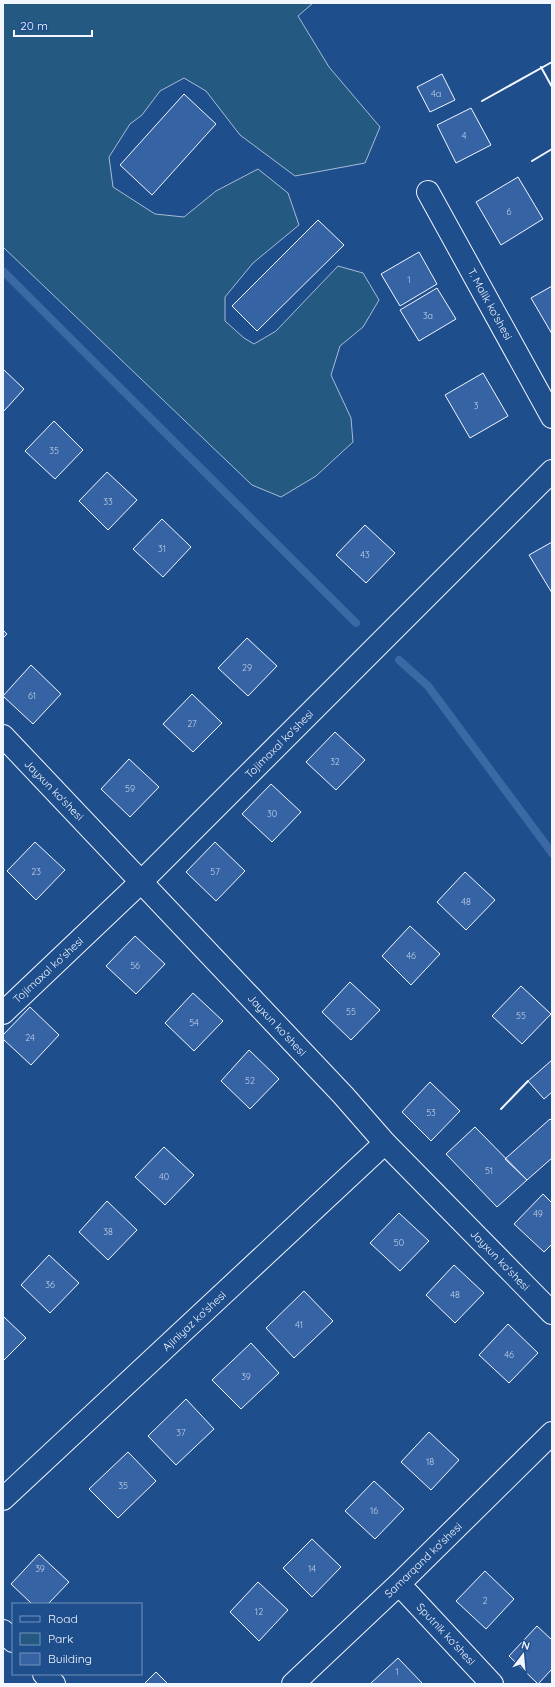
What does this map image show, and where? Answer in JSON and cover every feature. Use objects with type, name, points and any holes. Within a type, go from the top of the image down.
[{"type":"street","name":"T. Malik ko'shesi","points":[[428,192],[552,417]]},
{"type":"street","name":"Tojimaxal ko'shesi","points":[[3,1013],[142,881],[552,471]]},
{"type":"street","name":"Jayxun ko'shesi","points":[[3,736],[142,881],[343,1095],[385,1143],[552,1313]]},
{"type":"street","name":"Ajiniyaz ko'shesi","points":[[3,1499],[385,1143]]},
{"type":"street","name":"Samarqand ko'shesi","points":[[293,1684],[399,1584],[552,1433]]},
{"type":"street","name":"Sputnik ko'shesi","points":[[399,1584],[492,1684]]},
{"type":"street","points":[[3,1631],[12,1640]]},
{"type":"street","points":[[45,1675],[54,1684]]},
{"type":"green space","points":[[3,3],[313,3],[298,16],[329,67],[380,127],[365,163],[295,176],[240,135],[206,91],[184,78],[160,91],[142,115],[130,124],[109,157],[113,187],[155,214],[184,217],[216,191],[258,169],[288,193],[299,225],[253,263],[225,297],[225,321],[244,338],[254,344],[276,331],[338,266],[363,273],[379,300],[363,327],[340,346],[331,375],[351,418],[353,442],[316,476],[281,497],[252,485],[3,247]]},
{"type":"building","points":[[442,74],[455,100],[430,112],[417,87]]},
{"type":"building","points":[[184,94],[216,124],[152,195],[120,165]]},
{"type":"building","points":[[471,108],[491,145],[456,163],[437,125]]},
{"type":"building","points":[[518,177],[543,219],[501,245],[476,202]]},
{"type":"building","points":[[318,220],[344,245],[257,331],[232,306]]},
{"type":"building","points":[[419,252],[437,284],[400,306],[381,274]]},
{"type":"building","points":[[552,286],[552,334],[531,298]]},
{"type":"building","points":[[437,288],[456,319],[419,341],[400,310]]},
{"type":"building","points":[[3,369],[24,389],[3,412]]},
{"type":"building","points":[[483,373],[508,416],[470,438],[445,395]]},
{"type":"building","points":[[54,421],[83,450],[55,479],[25,451]]},
{"type":"building","points":[[107,472],[137,500],[108,530],[79,501]]},
{"type":"building","points":[[162,519],[191,547],[163,577],[133,549]]},
{"type":"building","points":[[365,525],[395,553],[366,583],[336,555]]},
{"type":"building","points":[[552,542],[552,593],[529,555]]},
{"type":"building","points":[[3,630],[7,634],[3,638]]},
{"type":"building","points":[[247,638],[277,666],[248,696],[218,668]]},
{"type":"building","points":[[31,665],[61,694],[33,724],[3,696]]},
{"type":"building","points":[[192,694],[222,723],[193,752],[163,724]]},
{"type":"building","points":[[335,732],[365,760],[336,790],[306,762]]},
{"type":"building","points":[[129,759],[159,787],[130,817],[101,789]]},
{"type":"building","points":[[271,784],[301,812],[272,842],[242,814]]},
{"type":"building","points":[[35,842],[65,870],[36,900],[7,871]]},
{"type":"building","points":[[215,842],[245,871],[216,901],[186,872]]},
{"type":"building","points":[[465,872],[495,900],[466,930],[437,902]]},
{"type":"building","points":[[410,926],[440,954],[411,985],[382,956]]},
{"type":"building","points":[[135,936],[165,964],[136,994],[106,966]]},
{"type":"building","points":[[350,982],[380,1010],[351,1040],[322,1012]]},
{"type":"building","points":[[521,986],[551,1014],[522,1044],[492,1016]]},
{"type":"building","points":[[193,993],[223,1021],[194,1051],[165,1023]]},
{"type":"building","points":[[30,1007],[59,1035],[31,1065],[3,1039],[3,1035]]},
{"type":"building","points":[[249,1050],[279,1079],[250,1109],[221,1081]]},
{"type":"building","points":[[552,1060],[552,1092],[544,1099],[528,1081]]},
{"type":"building","points":[[430,1082],[460,1111],[431,1141],[402,1112]]},
{"type":"building","points":[[550,1119],[552,1121],[552,1158],[527,1180],[505,1159]]},
{"type":"building","points":[[475,1127],[527,1180],[497,1207],[446,1154]]},
{"type":"building","points":[[164,1147],[194,1175],[165,1205],[135,1177]]},
{"type":"building","points":[[543,1194],[552,1203],[552,1244],[544,1252],[514,1224]]},
{"type":"building","points":[[107,1201],[137,1230],[108,1260],[79,1232]]},
{"type":"building","points":[[399,1213],[429,1241],[400,1271],[370,1243]]},
{"type":"building","points":[[49,1255],[79,1283],[50,1313],[21,1285]]},
{"type":"building","points":[[454,1265],[484,1293],[455,1323],[426,1295]]},
{"type":"building","points":[[304,1291],[333,1321],[294,1358],[266,1328]]},
{"type":"building","points":[[3,1316],[26,1338],[3,1361]]},
{"type":"building","points":[[508,1324],[538,1353],[509,1383],[479,1355]]},
{"type":"building","points":[[251,1343],[279,1373],[241,1409],[212,1380]]},
{"type":"building","points":[[186,1399],[214,1429],[176,1465],[148,1436]]},
{"type":"building","points":[[429,1432],[459,1460],[431,1490],[401,1462]]},
{"type":"building","points":[[128,1452],[156,1481],[118,1518],[89,1489]]},
{"type":"building","points":[[374,1481],[404,1509],[375,1539],[345,1511]]},
{"type":"building","points":[[312,1539],[341,1567],[312,1597],[283,1568]]},
{"type":"building","points":[[39,1554],[69,1582],[49,1603],[31,1603],[11,1584]]},
{"type":"building","points":[[485,1571],[514,1599],[486,1629],[456,1601]]},
{"type":"building","points":[[258,1582],[288,1610],[259,1641],[230,1612]]},
{"type":"building","points":[[537,1626],[552,1640],[552,1669],[538,1684],[509,1656]]},
{"type":"building","points":[[398,1658],[423,1684],[370,1684]]},
{"type":"building","points":[[156,1672],[168,1684],[144,1684]]},
{"type":"waterway","points":[[3,271],[356,623]]},
{"type":"waterway","points":[[399,660],[428,686],[552,853]]},
{"type":"wall","points":[[482,101],[552,62]]},
{"type":"wall","points":[[541,67],[552,87]]},
{"type":"wall","points":[[532,161],[552,149]]},
{"type":"wall","points":[[501,1109],[528,1081]]}]
